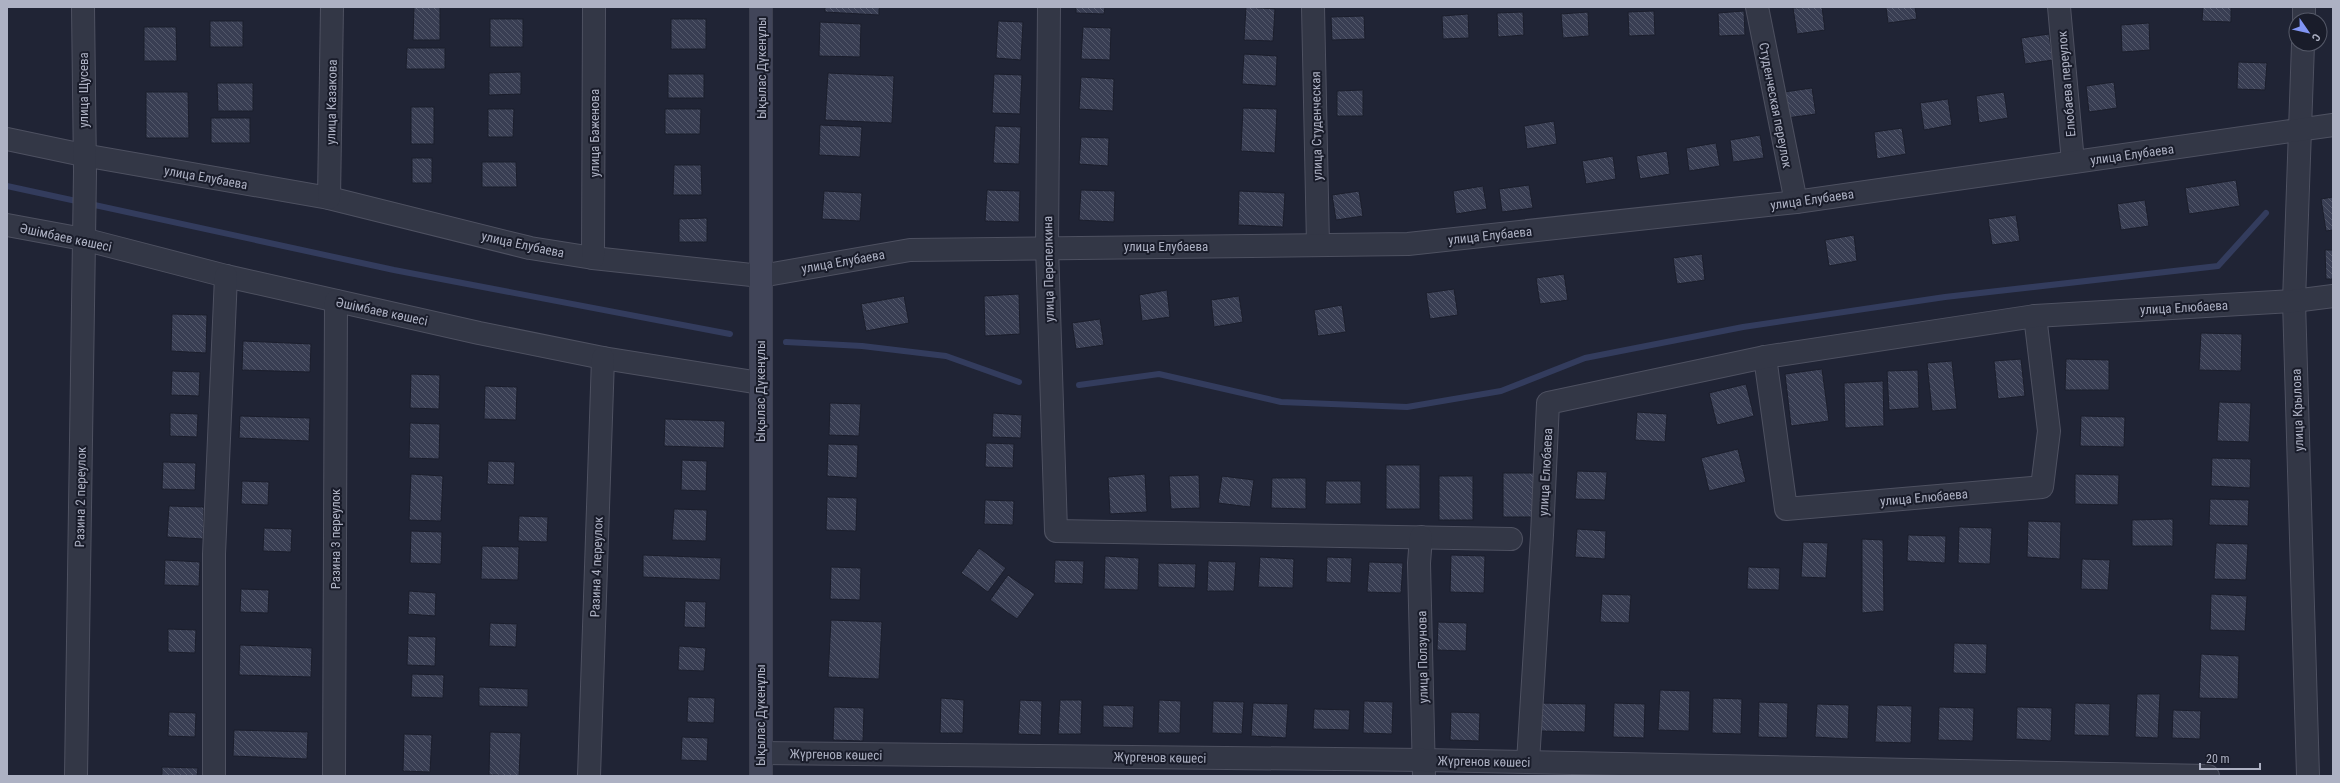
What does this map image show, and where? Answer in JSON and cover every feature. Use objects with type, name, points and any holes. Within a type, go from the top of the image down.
[{"type":"street","name":"улица Щусева","points":[[83,7],[83,229]]},
{"type":"street","name":"улица Казакова","points":[[329,198],[332,7]]},
{"type":"street","name":"улица Баженова","points":[[594,7],[594,258]]},
{"type":"street","name":"Ықылас Дүкенұлы","points":[[761,7],[761,776]]},
{"type":"street","name":"улица Перепелкина","points":[[1049,7],[1047,247],[1056,531],[1421,537]]},
{"type":"street","name":"улица Студенческая","points":[[1313,7],[1318,245]]},
{"type":"street","name":"Студенческая переулок","points":[[1757,7],[1796,202]]},
{"type":"street","name":"Елюбаева переулок","points":[[2059,7],[2073,162]]},
{"type":"street","name":"улица Крылова","points":[[2303,52],[2294,301],[2308,776]]},
{"type":"street","name":"улица Елубаева","points":[[7,140],[84,164],[329,198],[530,248],[594,258],[761,276],[910,250],[1047,247],[1408,244],[1796,202],[2333,125]]},
{"type":"street","name":"Әшімбаев көшесі","points":[[7,225],[83,229],[226,276],[603,358],[760,383]]},
{"type":"street","name":"Разина 2 переулок","points":[[76,776],[83,229]]},
{"type":"street","points":[[214,776],[214,554],[226,276]]},
{"type":"street","name":"улица Елюбаева","points":[[1528,762],[1542,535],[1548,403],[1765,357],[2035,316],[2294,301],[2333,296]]},
{"type":"street","name":"Разина 3 переулок","points":[[334,776],[336,301]]},
{"type":"street","name":"улица Елюбаева","points":[[1765,357],[1786,509],[2042,487],[2049,431],[2035,316]]},
{"type":"street","name":"Разина 4 переулок","points":[[589,776],[603,358]]},
{"type":"street","points":[[1421,537],[1511,539]]},
{"type":"street","name":"улица Ползунова","points":[[1421,537],[1420,563],[1424,768]]},
{"type":"street","name":"Жүргенов көшесі","points":[[761,753],[1424,768],[1528,762],[2208,776]]},
{"type":"building","points":[[414,7],[440,7],[440,40],[413,40]]},
{"type":"building","points":[[825,7],[879,7],[879,15],[825,12]]},
{"type":"building","points":[[1076,7],[1105,7],[1104,14],[1076,13]]},
{"type":"building","points":[[1246,7],[1275,9],[1273,41],[1244,40]]},
{"type":"building","points":[[1822,7],[1825,30],[1797,34],[1793,8]]},
{"type":"building","points":[[1886,7],[1915,7],[1917,19],[1888,23]]},
{"type":"building","points":[[2203,7],[2231,7],[2231,22],[2202,21]]},
{"type":"building","points":[[1654,11],[1655,35],[1629,36],[1628,12]]},
{"type":"building","points":[[1744,11],[1745,35],[1719,36],[1718,13]]},
{"type":"building","points":[[1523,12],[1524,35],[1498,37],[1497,13]]},
{"type":"building","points":[[1588,12],[1589,36],[1563,38],[1561,14]]},
{"type":"building","points":[[1468,14],[1469,38],[1443,39],[1442,16]]},
{"type":"building","points":[[1364,16],[1365,39],[1332,40],[1331,17]]},
{"type":"building","points":[[490,19],[523,19],[523,47],[490,47]]},
{"type":"building","points":[[671,19],[706,19],[706,49],[671,49]]},
{"type":"building","points":[[210,21],[243,21],[243,47],[210,47]]},
{"type":"building","points":[[998,21],[1023,22],[1021,60],[996,58]]},
{"type":"building","points":[[820,22],[861,24],[860,57],[819,56]]},
{"type":"building","points":[[2149,23],[2150,50],[2122,52],[2121,25]]},
{"type":"building","points":[[144,27],[176,27],[177,61],[144,61]]},
{"type":"building","points":[[1083,27],[1111,28],[1110,60],[1081,59]]},
{"type":"building","points":[[2049,34],[2053,60],[2025,64],[2021,38]]},
{"type":"building","points":[[407,48],[445,48],[445,69],[406,69]]},
{"type":"building","points":[[1244,54],[1277,56],[1276,86],[1242,84]]},
{"type":"building","points":[[2238,62],[2267,63],[2265,90],[2237,89]]},
{"type":"building","points":[[521,72],[521,94],[489,95],[489,73]]},
{"type":"building","points":[[828,73],[894,76],[892,123],[825,120]]},
{"type":"building","points":[[668,74],[704,74],[704,98],[668,98]]},
{"type":"building","points":[[994,74],[1022,75],[1020,114],[992,113]]},
{"type":"building","points":[[1081,77],[1114,79],[1113,111],[1079,109]]},
{"type":"building","points":[[2114,82],[2117,108],[2089,112],[2086,86]]},
{"type":"building","points":[[217,83],[253,83],[253,111],[218,111]]},
{"type":"building","points":[[1812,88],[1816,114],[1787,118],[1784,92]]},
{"type":"building","points":[[1363,90],[1363,116],[1337,116],[1337,91]]},
{"type":"building","points":[[146,92],[188,92],[189,138],[146,138]]},
{"type":"building","points":[[2004,92],[2008,118],[1979,123],[1976,96]]},
{"type":"building","points":[[1948,99],[1952,125],[1924,130],[1920,103]]},
{"type":"building","points":[[411,107],[434,107],[434,144],[411,144]]},
{"type":"building","points":[[1243,108],[1277,109],[1275,153],[1241,151]]},
{"type":"building","points":[[488,109],[514,109],[513,137],[488,137]]},
{"type":"building","points":[[665,109],[701,109],[700,134],[665,134]]},
{"type":"building","points":[[211,118],[250,118],[250,143],[211,143]]},
{"type":"building","points":[[1554,121],[1557,144],[1527,149],[1524,126]]},
{"type":"building","points":[[820,125],[862,127],[860,157],[819,155]]},
{"type":"building","points":[[995,126],[1021,127],[1019,164],[993,163]]},
{"type":"building","points":[[1902,128],[1906,154],[1877,159],[1874,132]]},
{"type":"building","points":[[1760,135],[1764,158],[1733,162],[1730,140]]},
{"type":"building","points":[[1081,137],[1109,138],[1108,166],[1079,164]]},
{"type":"building","points":[[1716,143],[1720,166],[1689,171],[1686,148]]},
{"type":"building","points":[[1667,151],[1670,174],[1640,179],[1636,156]]},
{"type":"building","points":[[1613,156],[1616,179],[1586,184],[1582,161]]},
{"type":"building","points":[[412,158],[432,158],[432,183],[412,183]]},
{"type":"building","points":[[482,162],[516,162],[517,187],[482,187]]},
{"type":"building","points":[[674,165],[701,165],[702,195],[673,195]]},
{"type":"building","points":[[2236,180],[2240,206],[2189,214],[2185,188]]},
{"type":"building","points":[[1529,185],[1533,208],[1502,212],[1499,189]]},
{"type":"building","points":[[1483,186],[1487,209],[1456,214],[1453,191]]},
{"type":"building","points":[[987,190],[1020,191],[1019,222],[985,221]]},
{"type":"building","points":[[1081,190],[1115,191],[1114,222],[1079,220]]},
{"type":"building","points":[[824,191],[862,193],[860,221],[822,219]]},
{"type":"building","points":[[1239,191],[1285,193],[1283,227],[1238,225]]},
{"type":"building","points":[[1359,191],[1363,216],[1336,220],[1332,195]]},
{"type":"building","points":[[2333,197],[2333,230],[2326,231],[2321,199]]},
{"type":"building","points":[[2145,200],[2149,226],[2121,230],[2117,204]]},
{"type":"building","points":[[2016,215],[2020,241],[1992,245],[1988,219]]},
{"type":"building","points":[[707,218],[707,242],[679,242],[679,219]]},
{"type":"building","points":[[1854,235],[1857,261],[1829,266],[1825,240]]},
{"type":"building","points":[[2325,250],[2333,250],[2333,279],[2326,279]]},
{"type":"building","points":[[1702,254],[1705,280],[1677,284],[1673,258]]},
{"type":"building","points":[[1564,274],[1568,300],[1540,304],[1536,278]]},
{"type":"building","points":[[1454,289],[1458,315],[1430,319],[1426,293]]},
{"type":"building","points":[[1167,290],[1170,317],[1142,321],[1139,295]]},
{"type":"building","points":[[1019,294],[1020,334],[985,336],[984,296]]},
{"type":"building","points":[[904,296],[909,323],[866,331],[861,304]]},
{"type":"building","points":[[1239,296],[1243,322],[1214,327],[1211,300]]},
{"type":"building","points":[[1342,305],[1346,332],[1318,336],[1314,310]]},
{"type":"building","points":[[172,314],[207,315],[206,353],[171,351]]},
{"type":"building","points":[[1100,319],[1104,345],[1076,349],[1072,323]]},
{"type":"building","points":[[2201,333],[2242,334],[2241,371],[2199,370]]},
{"type":"building","points":[[243,341],[311,344],[310,372],[242,370]]},
{"type":"building","points":[[2021,359],[2025,396],[1998,399],[1994,361]]},
{"type":"building","points":[[2066,359],[2109,360],[2109,390],[2065,390]]},
{"type":"building","points":[[1952,361],[1957,409],[1932,411],[1927,363]]},
{"type":"building","points":[[1822,369],[1829,421],[1791,426],[1785,374]]},
{"type":"building","points":[[1918,370],[1919,408],[1889,410],[1887,371]]},
{"type":"building","points":[[172,371],[200,372],[199,396],[171,395]]},
{"type":"building","points":[[411,374],[440,375],[439,409],[410,408]]},
{"type":"building","points":[[1883,381],[1884,426],[1845,428],[1844,383]]},
{"type":"building","points":[[1746,384],[1754,416],[1717,425],[1709,393]]},
{"type":"building","points":[[485,386],[517,387],[516,420],[484,419]]},
{"type":"building","points":[[2219,402],[2251,403],[2249,442],[2217,441]]},
{"type":"building","points":[[830,403],[861,404],[859,436],[829,435]]},
{"type":"building","points":[[1637,412],[1667,414],[1665,442],[1635,440]]},
{"type":"building","points":[[170,413],[198,414],[197,437],[170,436]]},
{"type":"building","points":[[993,413],[1022,415],[1021,438],[992,437]]},
{"type":"building","points":[[240,416],[310,418],[309,441],[239,438]]},
{"type":"building","points":[[2081,416],[2125,417],[2124,447],[2080,446]]},
{"type":"building","points":[[665,419],[725,421],[724,448],[664,446]]},
{"type":"building","points":[[410,423],[440,424],[439,459],[409,458]]},
{"type":"building","points":[[986,443],[1014,444],[1013,468],[985,467]]},
{"type":"building","points":[[828,444],[858,445],[857,478],[827,476]]},
{"type":"building","points":[[1738,449],[1746,482],[1709,491],[1701,458]]},
{"type":"building","points":[[2212,458],[2251,459],[2250,488],[2211,486]]},
{"type":"building","points":[[682,460],[707,461],[706,491],[681,490]]},
{"type":"building","points":[[488,461],[515,462],[514,485],[487,484]]},
{"type":"building","points":[[163,462],[196,463],[195,490],[162,489]]},
{"type":"building","points":[[1386,465],[1420,465],[1420,509],[1386,509]]},
{"type":"building","points":[[1577,471],[1607,472],[1605,500],[1575,499]]},
{"type":"building","points":[[1503,473],[1537,473],[1537,517],[1503,517]]},
{"type":"building","points":[[411,474],[443,476],[441,521],[409,520]]},
{"type":"building","points":[[1145,474],[1147,512],[1110,514],[1108,477]]},
{"type":"building","points":[[2075,474],[2119,475],[2118,505],[2075,504]]},
{"type":"building","points":[[1199,475],[1200,508],[1171,509],[1169,476]]},
{"type":"building","points":[[1222,476],[1254,480],[1250,507],[1218,503]]},
{"type":"building","points":[[1439,476],[1473,476],[1473,520],[1439,520]]},
{"type":"building","points":[[1272,478],[1306,478],[1306,509],[1271,508]]},
{"type":"building","points":[[242,481],[269,482],[268,505],[241,504]]},
{"type":"building","points":[[1326,481],[1361,481],[1361,504],[1325,504]]},
{"type":"building","points":[[827,497],[857,498],[856,531],[826,530]]},
{"type":"building","points":[[2210,499],[2249,500],[2248,526],[2209,525]]},
{"type":"building","points":[[985,500],[1014,501],[1013,525],[984,524]]},
{"type":"building","points":[[169,506],[204,507],[203,539],[167,537]]},
{"type":"building","points":[[674,509],[707,510],[706,541],[672,540]]},
{"type":"building","points":[[519,516],[548,517],[547,542],[518,541]]},
{"type":"building","points":[[2173,519],[2173,546],[2132,546],[2132,520]]},
{"type":"building","points":[[2028,521],[2061,522],[2060,559],[2027,557]]},
{"type":"building","points":[[1959,527],[1992,528],[1990,564],[1958,563]]},
{"type":"building","points":[[264,528],[292,529],[291,552],[263,551]]},
{"type":"building","points":[[1577,529],[1606,531],[1605,559],[1575,557]]},
{"type":"building","points":[[411,531],[442,532],[441,564],[410,563]]},
{"type":"building","points":[[1908,535],[1946,536],[1945,563],[1907,561]]},
{"type":"building","points":[[1862,539],[1883,540],[1884,611],[1862,613]]},
{"type":"building","points":[[1803,542],[1828,543],[1826,578],[1801,577]]},
{"type":"building","points":[[2216,543],[2248,544],[2246,580],[2214,579]]},
{"type":"building","points":[[482,546],[519,547],[518,580],[481,579]]},
{"type":"building","points":[[979,548],[1006,568],[988,592],[961,573]]},
{"type":"building","points":[[643,555],[721,558],[720,580],[643,577]]},
{"type":"building","points":[[1451,555],[1485,556],[1484,593],[1450,592]]},
{"type":"building","points":[[1105,556],[1139,558],[1138,590],[1104,589]]},
{"type":"building","points":[[1260,557],[1294,559],[1293,588],[1258,587]]},
{"type":"building","points":[[1327,557],[1352,558],[1351,583],[1326,582]]},
{"type":"building","points":[[2082,559],[2110,560],[2108,590],[2081,589]]},
{"type":"building","points":[[165,560],[200,562],[199,586],[164,585]]},
{"type":"building","points":[[1055,560],[1084,561],[1083,584],[1054,583]]},
{"type":"building","points":[[1208,561],[1236,562],[1234,591],[1207,591]]},
{"type":"building","points":[[1369,562],[1403,563],[1401,593],[1367,592]]},
{"type":"building","points":[[1158,563],[1196,564],[1195,588],[1158,587]]},
{"type":"building","points":[[831,567],[861,568],[860,600],[830,599]]},
{"type":"building","points":[[1748,567],[1780,568],[1779,590],[1747,589]]},
{"type":"building","points":[[1008,575],[1035,594],[1017,619],[990,600]]},
{"type":"building","points":[[241,589],[269,590],[268,613],[240,612]]},
{"type":"building","points":[[409,591],[436,593],[435,616],[408,614]]},
{"type":"building","points":[[1602,594],[1631,595],[1629,623],[1600,622]]},
{"type":"building","points":[[2211,594],[2247,596],[2245,631],[2210,630]]},
{"type":"building","points":[[685,601],[706,602],[705,628],[684,627]]},
{"type":"building","points":[[831,620],[882,622],[879,679],[828,677]]},
{"type":"building","points":[[1438,622],[1467,623],[1466,651],[1437,650]]},
{"type":"building","points":[[490,623],[517,624],[516,647],[489,646]]},
{"type":"building","points":[[168,629],[196,630],[195,653],[168,652]]},
{"type":"building","points":[[408,636],[436,637],[435,666],[407,665]]},
{"type":"building","points":[[1954,643],[1987,644],[1986,674],[1953,673]]},
{"type":"building","points":[[240,645],[312,648],[311,677],[239,675]]},
{"type":"building","points":[[679,646],[706,648],[704,671],[678,670]]},
{"type":"building","points":[[2201,654],[2239,656],[2238,699],[2199,698]]},
{"type":"building","points":[[412,674],[444,675],[443,698],[411,697]]},
{"type":"building","points":[[479,687],[528,689],[528,707],[479,706]]},
{"type":"building","points":[[1660,690],[1690,691],[1689,731],[1658,730]]},
{"type":"building","points":[[2137,694],[2160,694],[2158,738],[2135,737]]},
{"type":"building","points":[[688,697],[715,698],[714,723],[687,722]]},
{"type":"building","points":[[941,698],[964,700],[963,733],[940,733]]},
{"type":"building","points":[[1713,698],[1742,699],[1741,734],[1712,733]]},
{"type":"building","points":[[1020,700],[1042,701],[1041,735],[1018,734]]},
{"type":"building","points":[[1060,700],[1082,700],[1081,734],[1058,734]]},
{"type":"building","points":[[1159,700],[1181,701],[1180,733],[1158,733]]},
{"type":"building","points":[[1213,701],[1244,702],[1242,734],[1212,733]]},
{"type":"building","points":[[1364,701],[1393,702],[1392,734],[1363,733]]},
{"type":"building","points":[[1759,702],[1788,703],[1787,738],[1758,737]]},
{"type":"building","points":[[1253,703],[1288,704],[1286,738],[1251,736]]},
{"type":"building","points":[[1541,703],[1586,704],[1585,732],[1540,731]]},
{"type":"building","points":[[1614,703],[1645,704],[1644,738],[1613,737]]},
{"type":"building","points":[[2075,703],[2110,704],[2109,736],[2074,735]]},
{"type":"building","points":[[1817,704],[1849,705],[1848,739],[1815,737]]},
{"type":"building","points":[[1103,705],[1134,706],[1133,728],[1103,727]]},
{"type":"building","points":[[1877,705],[1912,706],[1911,743],[1875,742]]},
{"type":"building","points":[[834,707],[864,708],[863,741],[833,740]]},
{"type":"building","points":[[1939,707],[1974,708],[1973,741],[1938,740]]},
{"type":"building","points":[[2017,707],[2052,708],[2051,741],[2016,739]]},
{"type":"building","points":[[1314,709],[1350,710],[1349,730],[1313,729]]},
{"type":"building","points":[[2173,710],[2201,711],[2200,739],[2172,738]]},
{"type":"building","points":[[169,712],[196,713],[195,737],[168,736]]},
{"type":"building","points":[[1451,712],[1480,713],[1479,741],[1450,740]]},
{"type":"building","points":[[234,730],[308,732],[307,759],[233,756]]},
{"type":"building","points":[[490,732],[521,733],[519,776],[489,775]]},
{"type":"building","points":[[404,734],[432,735],[430,772],[403,771]]},
{"type":"building","points":[[682,737],[708,738],[707,761],[681,760]]},
{"type":"building","points":[[162,767],[198,768],[197,776],[162,776]]},
{"type":"waterway","points":[[7,186],[394,270],[730,334]]},
{"type":"waterway","points":[[1079,385],[1159,374],[1281,402],[1407,407],[1501,391],[1585,358],[1743,327],[1945,297],[2218,266],[2266,213]]},
{"type":"waterway","points":[[786,342],[862,346],[946,356],[1019,382]]}]
